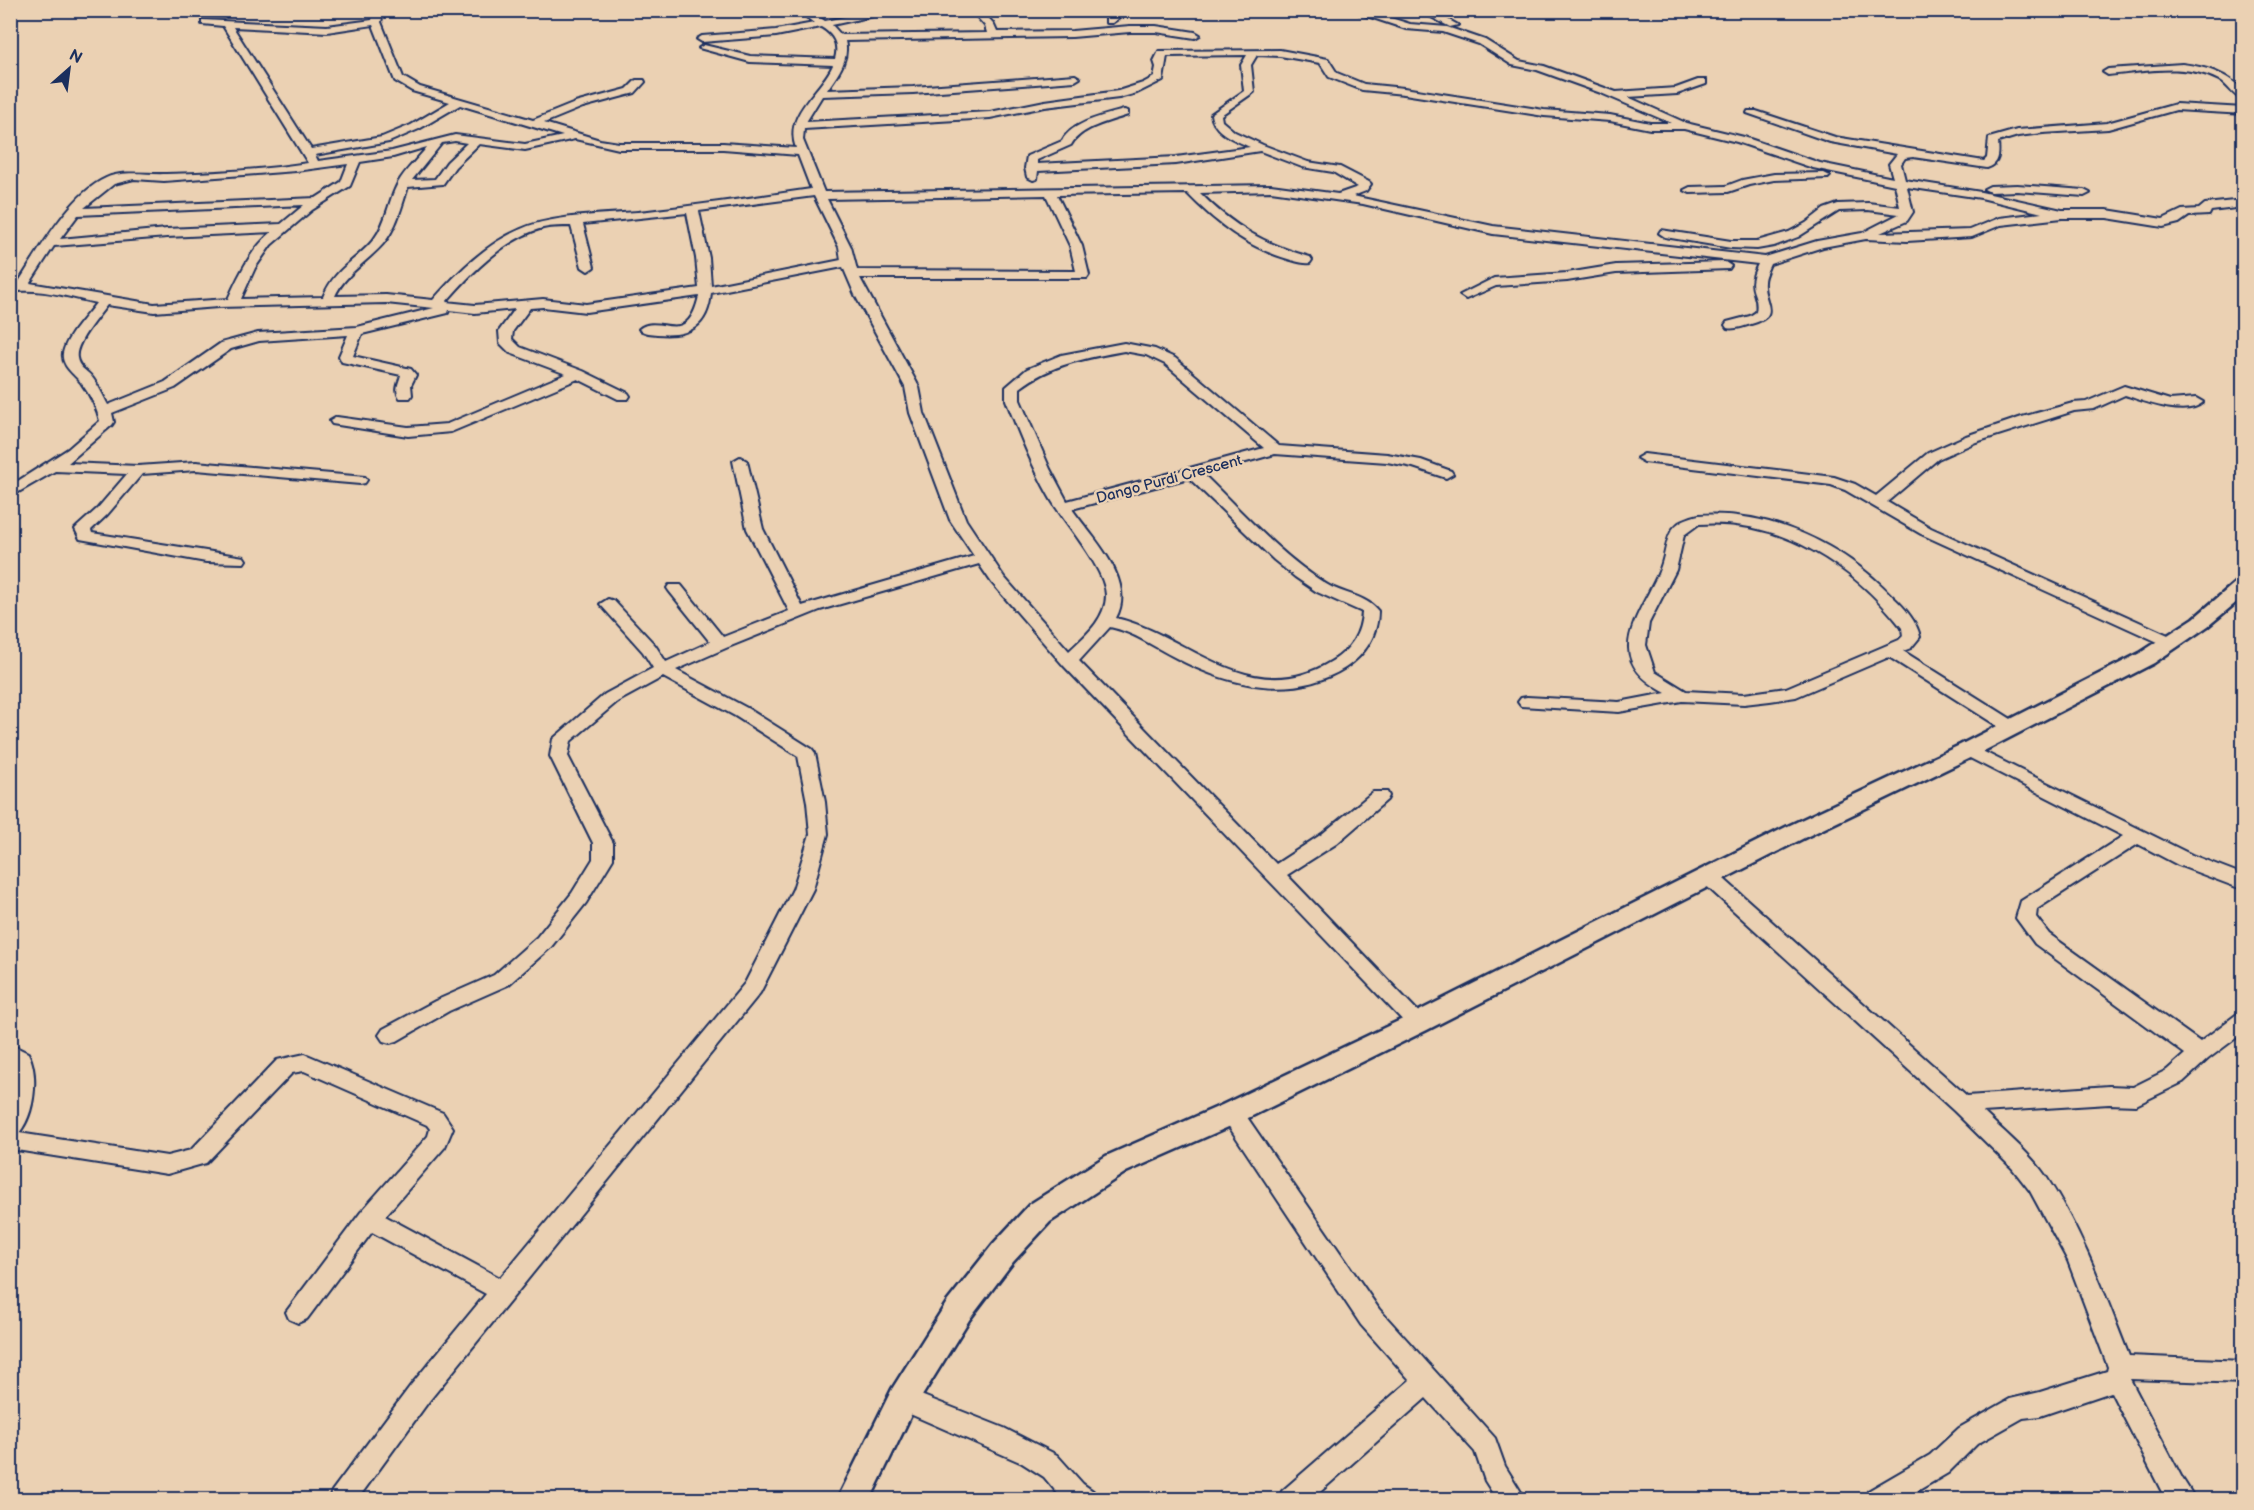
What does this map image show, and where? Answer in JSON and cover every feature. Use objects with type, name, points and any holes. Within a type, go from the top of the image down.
[{"type":"street","points":[[801,10],[834,31],[843,51],[837,68],[799,126],[798,140],[845,247],[850,268],[861,295],[912,387],[917,413],[958,520],[998,580],[1115,711],[1418,1023]]},
{"type":"street","points":[[839,62],[750,58],[703,44],[897,10]]},
{"type":"street","points":[[975,10],[990,25],[993,35]]},
{"type":"street","points":[[1109,21],[1117,16],[1116,10]]},
{"type":"street","points":[[1353,10],[1409,27],[1444,29],[1482,42],[1516,63],[1540,68],[1605,91],[1684,126],[1740,139],[1806,163],[1900,183],[1981,195],[2062,214]]},
{"type":"street","points":[[1422,10],[1463,29],[1464,31],[1457,35]]},
{"type":"street","points":[[205,22],[327,29],[377,16],[399,79],[416,89],[575,136],[619,146],[704,145],[802,152]]},
{"type":"street","points":[[227,24],[315,165]]},
{"type":"street","points":[[838,38],[1072,34],[1156,29],[1195,34]]},
{"type":"street","points":[[799,126],[990,114],[1121,94],[1151,84],[1159,78],[1161,67],[1159,61],[1163,53],[1254,51],[1324,61],[1334,75],[1362,87],[1404,91],[1544,113],[1610,118],[1650,126],[1684,126]]},
{"type":"street","points":[[1254,51],[1246,65],[1249,92],[1216,114],[1217,122],[1232,134],[1261,148],[1306,165],[1336,169],[1365,184],[1362,189],[1340,197]]},
{"type":"street","points":[[2108,72],[2142,70],[2159,66],[2205,72],[2222,78],[2244,98]]},
{"type":"street","points":[[819,93],[913,90],[1074,78]]},
{"type":"street","points":[[1535,79],[1615,93],[1664,93],[1702,82]]},
{"type":"street","points":[[533,124],[579,105],[631,90],[640,82]]},
{"type":"street","points":[[309,153],[385,140],[415,127],[458,102]]},
{"type":"street","points":[[1752,113],[1834,140],[1987,165],[1993,158],[1993,140],[2017,133],[2108,126],[2176,107],[2244,111]]},
{"type":"street","points":[[1035,193],[1031,158],[1067,143],[1070,136],[1089,125],[1124,113]]},
{"type":"street","points":[[16,287],[84,200],[110,181],[284,169],[355,161],[455,138],[533,146],[575,136]]},
{"type":"street","points":[[327,301],[335,283],[345,271],[379,241],[392,217],[403,184],[440,140]]},
{"type":"street","points":[[403,184],[439,182],[443,172],[454,159],[476,141]]},
{"type":"street","points":[[1031,168],[1178,160],[1235,154],[1261,148]]},
{"type":"street","points":[[1907,213],[1895,164],[1902,155],[1913,154]]},
{"type":"street","points":[[232,303],[258,255],[282,228],[346,184],[355,161]]},
{"type":"street","points":[[1690,190],[1728,189],[1746,182],[1774,177],[1823,176],[1842,170]]},
{"type":"street","points":[[436,305],[462,274],[526,230],[547,224],[820,194],[1035,193],[1271,188],[1340,197],[1493,230],[1765,262]]},
{"type":"street","points":[[1981,195],[1985,190],[2000,188],[2084,193]]},
{"type":"street","points":[[1190,189],[1216,217],[1233,231],[1270,249],[1306,260]]},
{"type":"street","points":[[16,287],[60,291],[104,301],[168,308],[232,303],[387,300],[475,309],[543,303],[586,308],[850,268],[914,273],[1083,275],[1076,246],[1050,192]]},
{"type":"street","points":[[76,212],[319,201]]},
{"type":"street","points":[[1466,295],[1494,282],[1567,277],[1616,269],[1765,262],[1821,244],[1865,236],[1907,237],[1972,233],[1999,222],[2062,214],[2107,214],[2163,223],[2175,220],[2186,213],[2205,212],[2205,208],[2244,203]]},
{"type":"street","points":[[1665,233],[1732,245],[1756,245],[1785,238],[1815,222],[1830,210],[1852,206],[1907,213]]},
{"type":"street","points":[[646,329],[678,331],[693,325],[699,318],[707,291],[692,208]]},
{"type":"street","points":[[1865,236],[1903,218],[1907,213]]},
{"type":"street","points":[[576,221],[588,267]]},
{"type":"street","points":[[50,243],[167,233],[282,228]]},
{"type":"street","points":[[1732,325],[1755,319],[1762,313],[1764,301],[1758,289],[1757,280],[1765,262]]},
{"type":"street","points":[[10,493],[54,466],[96,435],[107,422],[105,411],[86,379],[74,368],[70,359],[70,353],[78,336],[104,301]]},
{"type":"street","points":[[526,304],[506,331],[505,340],[515,350],[578,374],[623,396]]},
{"type":"street","points":[[105,411],[170,386],[226,346],[258,337],[357,331],[453,308]]},
{"type":"street","points":[[357,331],[346,356],[347,359],[406,372],[409,375],[404,385],[405,395]]},
{"type":"street","points":[[1070,661],[1106,621],[1112,608],[1114,593],[1096,554],[1063,507],[1013,400],[1013,387],[1032,372],[1066,358],[1124,347],[1149,352],[1170,361],[1275,450]]},
{"type":"street","points":[[528,355],[560,382]]},
{"type":"street","points":[[337,421],[394,431],[435,432],[451,428],[578,374]]},
{"type":"street","points":[[1877,503],[1933,456],[1971,439],[2027,420],[2073,406],[2089,406],[2124,390],[2169,404],[2196,402]]},
{"type":"street","name":"Dango Purdi Crescent","points":[[1063,507],[1275,450],[1387,458],[1416,463],[1446,474]]},
{"type":"street","points":[[1644,459],[1834,481],[1926,531],[2171,643]]},
{"type":"street","points":[[740,461],[754,529],[798,613]]},
{"type":"street","points":[[54,466],[138,470],[196,466],[360,480]]},
{"type":"street","points":[[138,470],[102,512],[83,529],[85,536],[206,557],[238,560]]},
{"type":"street","points":[[1106,621],[1130,626],[1185,657],[1253,682],[1309,680],[1336,667],[1348,658],[1364,639],[1371,624],[1370,611],[1363,605],[1323,589],[1301,574],[1280,557],[1192,472]]},
{"type":"street","points":[[1527,702],[1619,707],[1682,696],[1744,699],[1790,693],[1905,644],[1912,637],[1910,628],[1858,570],[1798,536],[1748,523],[1703,519],[1686,524],[1678,532],[1672,545],[1669,568],[1637,629],[1638,651],[1650,677],[1674,689],[1682,696]]},
{"type":"street","points":[[390,1035],[442,1006],[501,980],[544,942],[579,898],[603,859],[603,843],[559,756],[562,739],[611,698],[663,670],[720,644],[798,613],[983,558]]},
{"type":"street","points":[[853,1500],[903,1399],[958,1311],[1003,1253],[1040,1213],[1116,1164],[1232,1113],[1418,1023],[1708,876],[2013,728],[2147,658],[2201,622],[2244,585]]},
{"type":"street","points":[[675,588],[720,644]]},
{"type":"street","points":[[341,1500],[420,1393],[502,1291],[753,988],[803,889],[819,834],[816,802],[806,753],[741,712],[663,670],[649,649],[608,604]]},
{"type":"street","points":[[1890,650],[2013,728]]},
{"type":"street","points":[[1968,750],[2185,860],[2244,883]]},
{"type":"street","points":[[1275,874],[1329,839],[1380,796]]},
{"type":"street","points":[[2137,836],[2028,906],[2026,918],[2042,939],[2200,1053]]},
{"type":"street","points":[[1708,876],[1962,1105],[2020,1162],[2038,1184],[2079,1259],[2119,1373],[2173,1487],[2182,1500]]},
{"type":"street","points":[[1962,1105],[2100,1095],[2136,1096],[2175,1076],[2200,1053],[2244,1020]]},
{"type":"street","points":[[10,1052],[20,1059],[25,1081],[15,1122],[10,1128]]},
{"type":"street","points":[[10,1140],[167,1165],[177,1163],[198,1157],[285,1066],[305,1062],[435,1119],[442,1128],[437,1141],[369,1220],[298,1312]]},
{"type":"street","points":[[1232,1113],[1370,1317],[1486,1446],[1494,1472],[1514,1500]]},
{"type":"street","points":[[369,1220],[502,1291]]},
{"type":"street","points":[[1877,1500],[1939,1464],[1968,1436],[2019,1407],[2040,1404],[2119,1373],[2244,1372]]},
{"type":"street","points":[[1291,1500],[1426,1381]]},
{"type":"street","points":[[903,1399],[1002,1440],[1051,1466],[1074,1495],[1084,1500]]}]
